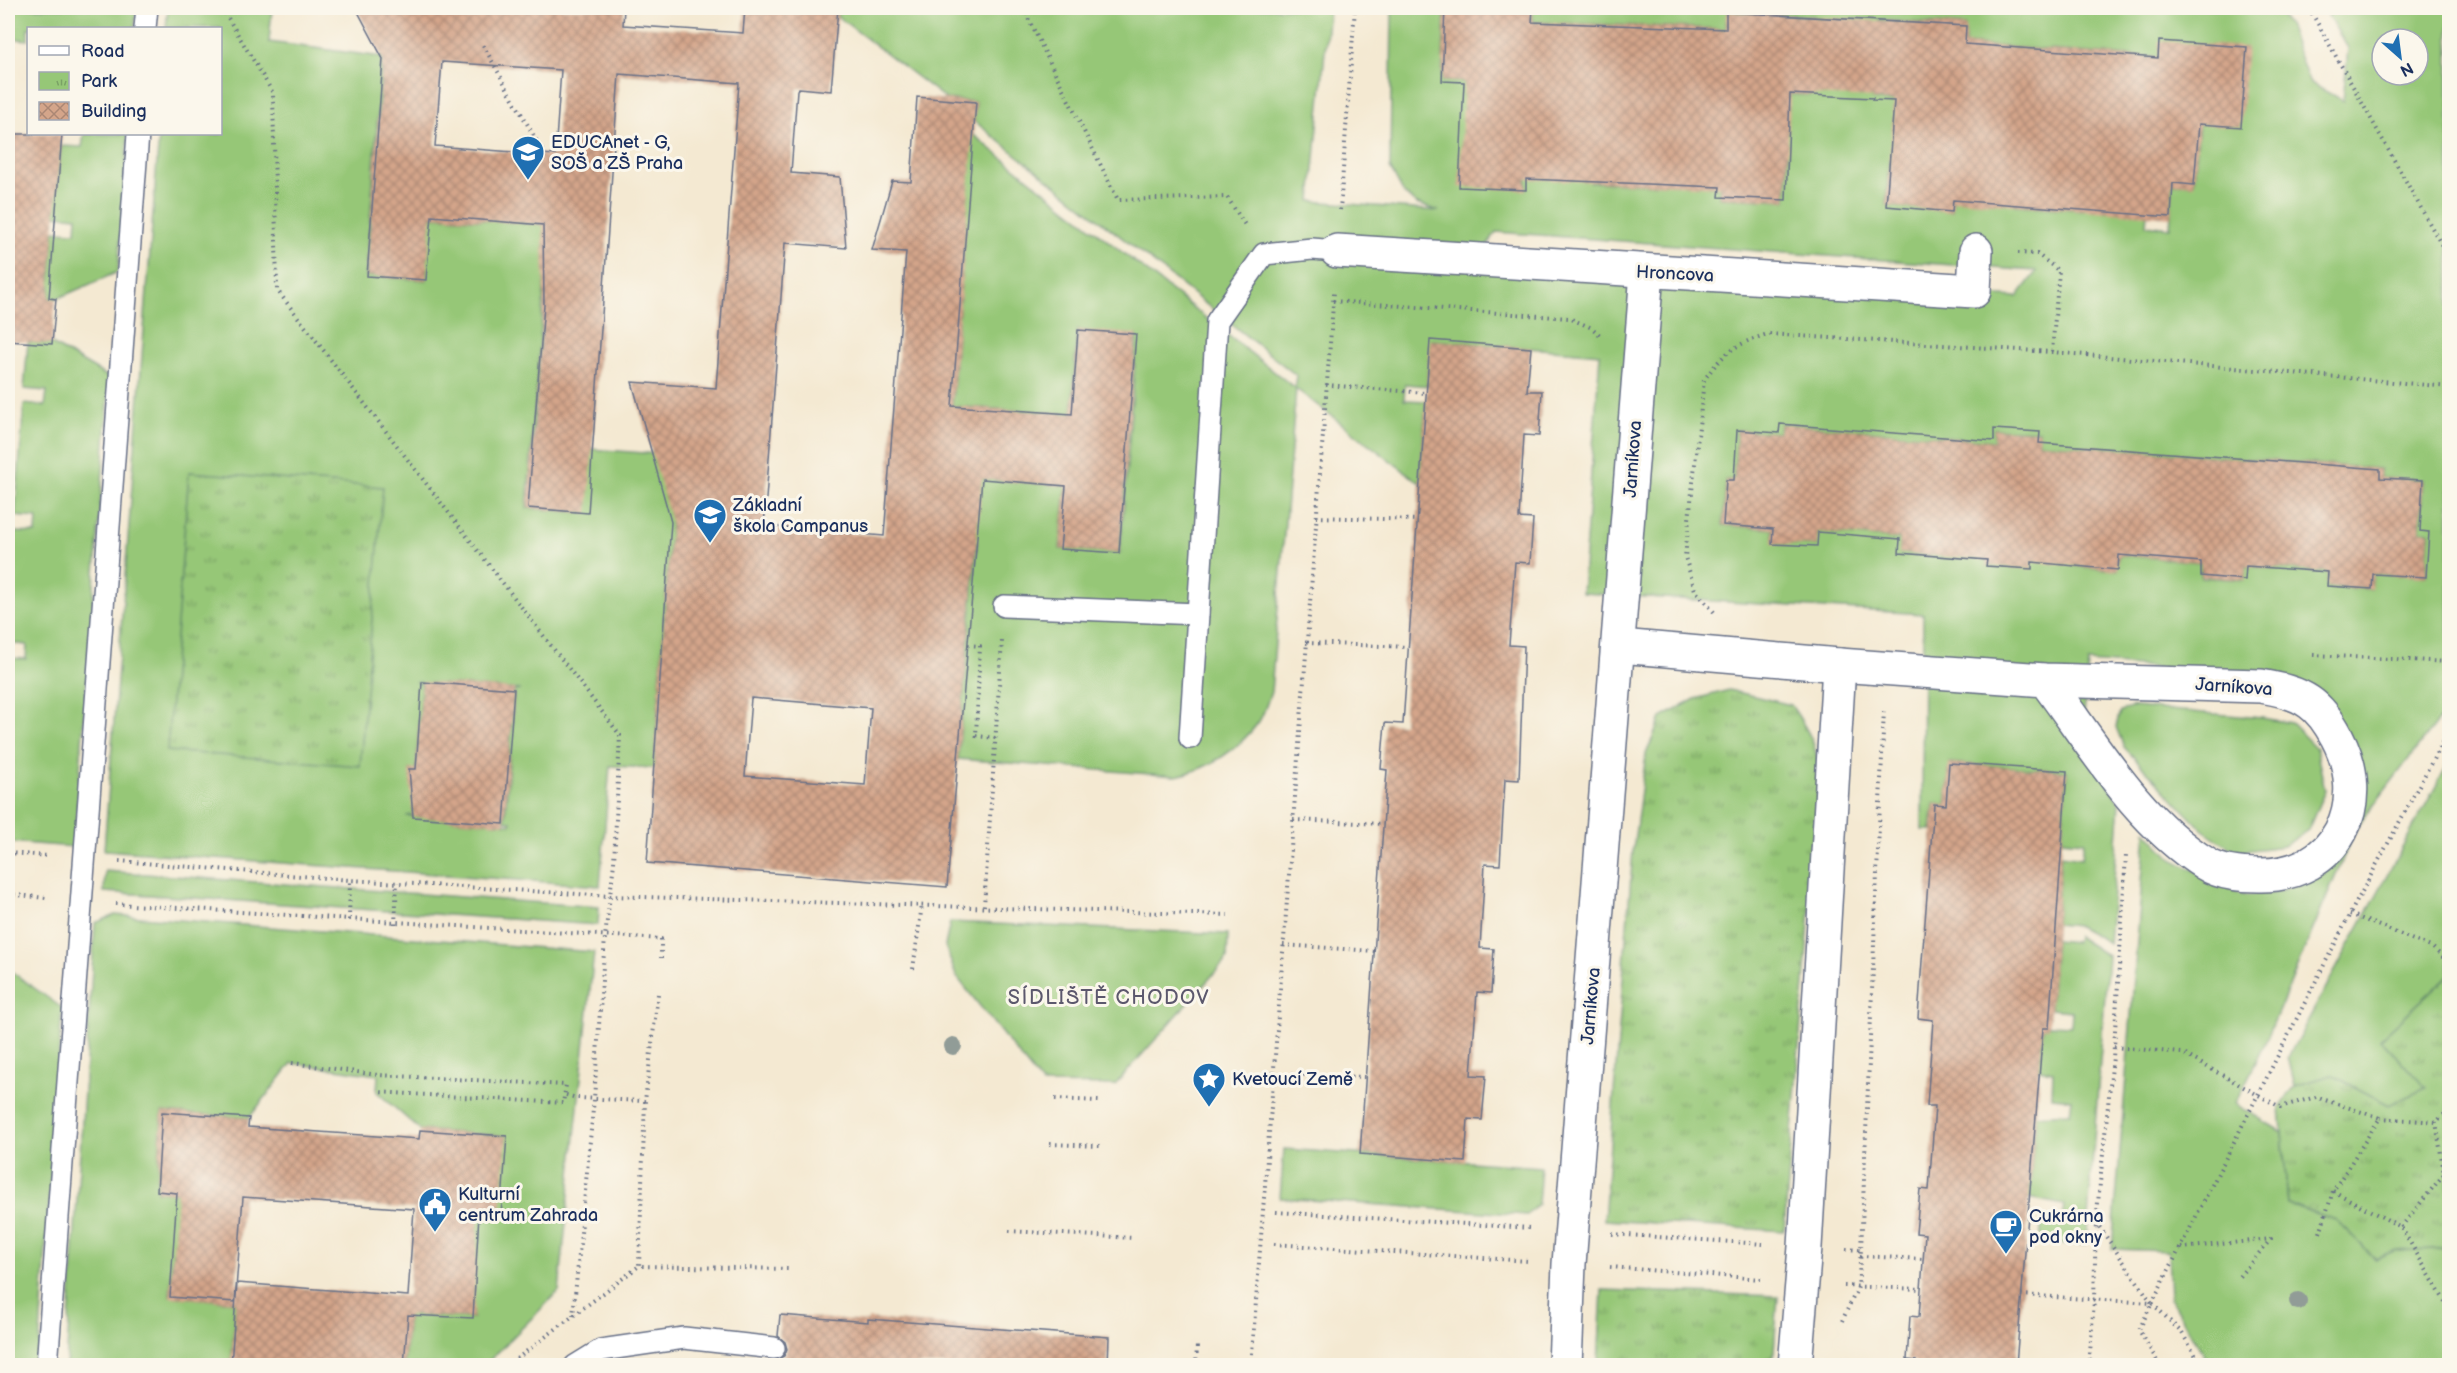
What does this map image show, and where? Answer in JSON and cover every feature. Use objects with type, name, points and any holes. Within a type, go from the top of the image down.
[{"type":"street","name":"Hroncova","points":[[1337,251],[1974,291],[1976,251]]},
{"type":"street","name":"Jarníkova","points":[[1565,1365],[1569,1264],[1620,646],[1647,272]]},
{"type":"street","name":"Jarníkova","points":[[1620,646],[2045,680],[2261,686],[2283,690],[2309,702],[2328,721],[2349,766],[2352,784],[2351,805],[2336,840],[2318,857],[2293,870],[2266,875],[2238,875],[2209,866],[2185,849],[2130,794],[2045,680]]},
{"type":"street","points":[[1795,1365],[1805,1246],[1839,665]]},
{"type":"lane","points":[[145,27],[147,8]]},
{"type":"lane","points":[[47,1365],[138,135]]},
{"type":"lane","points":[[1190,738],[1217,321],[1264,254],[1312,249],[1337,251]]},
{"type":"lane","points":[[1004,606],[1198,614]]},
{"type":"lane","points":[[575,1365],[601,1350],[684,1338],[774,1348]]},
{"type":"path","points":[[222,8],[273,93],[277,290],[620,735],[594,1099],[573,1316]]},
{"type":"path","points":[[1023,8],[1118,200],[1227,197],[1264,254]]},
{"type":"path","points":[[1251,1365],[1355,8]]},
{"type":"path","points":[[2309,8],[2450,260]]},
{"type":"path","points":[[483,45],[544,154]]},
{"type":"path","points":[[1976,251],[2037,254],[2059,271],[2052,352]]},
{"type":"path","points":[[1333,301],[1569,318],[1592,328],[1605,339]]},
{"type":"path","points":[[1718,617],[1695,590],[1685,556],[1704,380],[1720,358],[1734,347],[1741,342],[1768,333],[2052,352],[2450,387]]},
{"type":"path","points":[[1326,385],[1426,393]]},
{"type":"path","points":[[1316,517],[1418,520]]},
{"type":"path","points":[[984,906],[1004,606]]},
{"type":"path","points":[[1306,643],[1408,647]]},
{"type":"path","points":[[968,645],[980,646],[976,736],[996,738]]},
{"type":"path","points":[[2306,655],[2450,662]]},
{"type":"path","points":[[1841,1325],[1858,1287],[1885,669]]},
{"type":"path","points":[[2160,1365],[2139,1330],[2350,914],[2450,728]]},
{"type":"path","points":[[2089,1365],[2094,1301],[2096,1222],[2115,1047],[2130,794]]},
{"type":"path","points":[[1293,820],[1383,824]]},
{"type":"path","points":[[8,853],[350,880],[610,896],[1228,915]]},
{"type":"path","points":[[349,920],[350,880]]},
{"type":"path","points":[[396,924],[397,882]]},
{"type":"path","points":[[8,894],[81,902],[396,924],[661,939],[661,958]]},
{"type":"path","points":[[913,969],[922,905]]},
{"type":"path","points":[[2350,914],[2433,948],[2450,964]]},
{"type":"path","points":[[1283,945],[1374,951]]},
{"type":"path","points":[[639,1266],[645,1101],[658,993]]},
{"type":"path","points":[[2115,1047],[2182,1053],[2280,1107],[2316,1097],[2379,1118],[2436,1122],[2450,1109]]},
{"type":"path","points":[[291,1063],[378,1075],[566,1085],[563,1103],[377,1092]]},
{"type":"path","points":[[1273,1074],[1365,1077]]},
{"type":"path","points":[[566,1095],[594,1099],[645,1101]]},
{"type":"path","points":[[1055,1098],[1100,1101]]},
{"type":"path","points":[[2319,1236],[2333,1191],[2379,1118]]},
{"type":"path","points":[[2401,1227],[2444,1174],[2436,1122]]},
{"type":"path","points":[[1050,1144],[1100,1146]]},
{"type":"path","points":[[2333,1191],[2401,1227],[2450,1311]]},
{"type":"path","points":[[2096,1222],[2152,1302],[2182,1333],[2202,1365]]},
{"type":"path","points":[[1009,1231],[1133,1238]]},
{"type":"path","points":[[2181,1248],[2271,1239],[2237,1279]]},
{"type":"path","points":[[1860,1256],[1923,1258]]},
{"type":"path","points":[[507,1365],[639,1266],[788,1269]]},
{"type":"path","points":[[1858,1287],[1921,1289]]},
{"type":"path","points":[[2021,1295],[2094,1301],[2152,1302]]},
{"type":"path","points":[[1196,1365],[1197,1345]]},
{"type":"green space","points":[[8,8],[136,8],[135,27],[27,27],[27,40],[8,38]]},
{"type":"green space","points":[[168,8],[272,8],[269,42],[382,57],[366,276],[426,280],[430,216],[549,225],[527,508],[587,513],[591,449],[711,458],[671,522],[654,768],[610,766],[600,886],[104,850],[159,135],[222,135],[222,27],[166,27]],"holes":[[[416,682],[520,690],[514,691],[505,821],[511,821],[511,824],[406,816],[413,815],[422,684]]]},
{"type":"green space","points":[[838,8],[1329,8],[1311,201],[1439,211],[1417,204],[1404,194],[1390,168],[1392,8],[1445,8],[1442,81],[1485,83],[1526,190],[1530,84],[1592,119],[1590,182],[1657,184],[1724,92],[1719,197],[1786,200],[1788,154],[1766,153],[1769,94],[1811,95],[1814,16],[1727,12],[1726,29],[1532,22],[1533,8],[2277,8],[2289,27],[2309,82],[2343,101],[2348,48],[2323,8],[2449,8],[2449,730],[2439,719],[2355,830],[2262,1050],[2235,1104],[2282,1132],[2288,1204],[2336,1220],[2376,1259],[2396,1251],[2449,1248],[2449,1362],[2444,1366],[2210,1365],[2170,1299],[2168,1251],[2112,1249],[2146,831],[2172,859],[2243,895],[2274,893],[2304,882],[2360,760],[2265,676],[2088,662],[2082,743],[2120,803],[2109,943],[2078,926],[2056,924],[2061,855],[2082,858],[2084,842],[2062,840],[2067,771],[1950,763],[1946,805],[1934,804],[1931,830],[1922,830],[1923,614],[1582,593],[1600,354],[1431,340],[1427,386],[1405,384],[1404,400],[1426,401],[1420,483],[1296,389],[1271,692],[1258,723],[1241,742],[1222,757],[1200,769],[1176,776],[958,759],[977,543],[947,476],[1066,486],[1060,549],[1120,553],[1137,336],[1077,330],[1072,414],[952,406],[972,134],[1295,388],[1297,376],[974,121],[976,102],[946,99],[837,16]],"holes":[[[1879,20],[1965,26],[1965,44],[2158,58],[2199,124],[2194,184],[2173,183],[2170,228],[2146,225],[2154,121],[2083,210],[2016,205],[2021,143],[1960,106],[1952,211],[1886,206],[1889,161],[1910,162],[1915,103],[1873,100]],[[1496,232],[2036,271],[2036,272],[2017,297],[1475,264]],[[1780,424],[1994,441],[1994,429],[2039,431],[2039,443],[2380,469],[2380,478],[2423,480],[2420,531],[2429,532],[2426,576],[2373,574],[2371,589],[2328,587],[2328,572],[2246,566],[2244,580],[2201,577],[2201,562],[2119,555],[2117,570],[2074,566],[2033,548],[1987,566],[1988,545],[1943,556],[1900,553],[1900,539],[1818,532],[1816,546],[1773,543],[1773,529],[1723,525],[1726,480],[1734,480],[1737,430],[1779,433]]]},
{"type":"green space","points":[[84,135],[128,135],[118,272],[56,299],[49,298],[54,231],[76,232],[77,217],[55,215],[61,146],[82,147]]},
{"type":"green space","points":[[28,342],[52,344],[110,378],[74,847],[8,842],[8,658],[26,659],[27,645],[8,643],[14,532],[36,533],[37,518],[15,516],[24,404],[45,406],[47,391],[24,389]]},
{"type":"green space","points":[[189,472],[383,487],[360,766],[167,751]]},
{"type":"green space","points":[[1729,690],[1791,705],[1813,743],[1818,762],[1820,786],[1784,1231],[1604,1220],[1633,850],[1646,754],[1661,718],[1695,699]]},
{"type":"green space","points":[[2135,707],[2262,718],[2291,723],[2316,748],[2325,790],[2308,830],[2284,846],[2236,852],[2203,830],[2124,747],[2116,727],[2120,711]]},
{"type":"green space","points":[[2449,762],[2449,975],[2380,1039],[2427,1088],[2389,1105],[2332,1075],[2295,1086],[2288,1057]]},
{"type":"green space","points":[[105,871],[599,907],[598,925],[104,892]]},
{"type":"green space","points":[[115,915],[594,952],[559,1291],[485,1365],[404,1365],[408,1315],[473,1318],[455,1271],[507,1136],[420,1130],[377,1092],[378,1075],[292,1063],[249,1118],[162,1112],[157,1191],[198,1194],[173,1252],[170,1296],[236,1302],[231,1365],[66,1366],[95,923]]},
{"type":"green space","points":[[950,922],[1228,934],[1227,959],[1115,1085],[1042,1084],[956,976],[945,946]]},
{"type":"green space","points":[[2077,936],[2108,956],[2086,1245],[2040,1242],[2042,1218],[2062,1219],[2064,1205],[2029,1198],[2036,1115],[2070,1113],[2072,1099],[2052,1097],[2053,1072],[2039,1070],[2043,1028],[2049,1025],[2071,1026],[2072,1011],[2050,1009],[2055,940],[2076,942]]},
{"type":"green space","points":[[8,969],[62,1008],[38,1365],[8,1365]]},
{"type":"green space","points":[[2449,975],[2449,1248],[2396,1251],[2376,1259],[2336,1220],[2288,1204],[2280,1107],[2295,1086],[2332,1075],[2389,1105],[2426,1088],[2380,1039]]},
{"type":"green space","points":[[1284,1149],[1541,1167],[1538,1204],[1527,1215],[1280,1198]]},
{"type":"green space","points":[[1602,1290],[1778,1296],[1773,1365],[1598,1365]]},
{"type":"building","points":[[356,8],[624,8],[623,25],[743,33],[745,8],[838,8],[831,91],[799,88],[797,90],[791,173],[840,177],[846,248],[785,243],[764,526],[884,536],[906,252],[872,250],[892,181],[911,182],[917,97],[976,102],[952,406],[1072,414],[1078,330],[1136,334],[1119,553],[1060,549],[1066,486],[982,479],[947,887],[647,863],[671,522],[632,382],[716,388],[739,83],[619,74],[588,513],[528,508],[544,305],[543,225],[432,216],[426,280],[367,276],[383,59]],"holes":[[[442,62],[561,70],[555,155],[435,146]],[[751,698],[871,708],[865,785],[745,776]]]},
{"type":"building","points":[[1445,8],[1533,8],[1532,22],[1726,29],[1726,12],[1966,26],[1965,44],[2158,58],[2159,41],[2247,47],[2241,127],[2199,124],[2194,185],[2173,183],[2171,217],[1953,200],[1952,212],[1886,206],[1894,101],[1790,94],[1786,200],[1719,197],[1720,187],[1526,179],[1526,190],[1459,187],[1464,82],[1442,81]]},
{"type":"building","points":[[8,134],[62,135],[49,298],[56,299],[52,344],[8,341]]},
{"type":"building","points":[[1430,340],[1531,348],[1527,391],[1542,391],[1539,436],[1524,435],[1519,518],[1533,519],[1530,563],[1515,562],[1509,645],[1524,646],[1519,780],[1505,779],[1500,865],[1485,864],[1480,948],[1494,949],[1491,993],[1477,992],[1471,1075],[1486,1076],[1482,1120],[1468,1119],[1465,1162],[1360,1154],[1387,770],[1381,769],[1385,723],[1403,724]]},
{"type":"building","points":[[1780,424],[1994,441],[1994,429],[2040,432],[2039,443],[2380,469],[2380,478],[2423,480],[2420,531],[2429,532],[2426,577],[2373,574],[2372,589],[2327,586],[2328,572],[2246,566],[2245,580],[2201,576],[2201,562],[2119,555],[2118,570],[2032,562],[2032,569],[1986,566],[1987,560],[1899,553],[1900,539],[1818,532],[1817,546],[1772,544],[1773,529],[1723,525],[1726,480],[1734,480],[1737,430],[1779,433]]},
{"type":"building","points":[[422,682],[514,689],[504,824],[413,817],[409,769],[416,769]]},
{"type":"building","points":[[1949,763],[2067,771],[2049,1028],[2043,1028],[2016,1365],[1915,1365],[1916,1361],[1907,1360],[1910,1316],[1919,1317],[1925,1234],[1916,1233],[1920,1189],[1929,1190],[1935,1106],[1927,1106],[1933,1020],[1918,1018],[1921,974],[1934,804],[1946,805]]},
{"type":"building","name":"Kulturní centrum Zahrada","points":[[162,1112],[249,1118],[248,1127],[419,1139],[420,1130],[507,1136],[501,1215],[479,1214],[473,1318],[408,1315],[404,1365],[231,1365],[237,1283],[408,1296],[414,1209],[243,1197],[235,1302],[170,1297],[177,1193],[157,1191]]},
{"type":"building","points":[[780,1315],[868,1322],[868,1319],[1109,1337],[1108,1365],[775,1365],[776,1360],[784,1356],[787,1349],[785,1342],[778,1336]]},
{"type":"place","name":"EDUCAnet - G, SOŠ a ZŠ Praha","points":[[528,181]]},
{"type":"place","name":"Základní škola Campanus","points":[[710,544]]},
{"type":"place","name":"Kvetoucí Země","points":[[1209,1108]]},
{"type":"place","name":"Kulturní centrum Zahrada","points":[[435,1233]]},
{"type":"place","name":"Cukrárna pod okny","points":[[2006,1255]]},
{"type":"district","name":"SÍDLIŠTĚ CHODOV","points":[[1109,998]]}]
